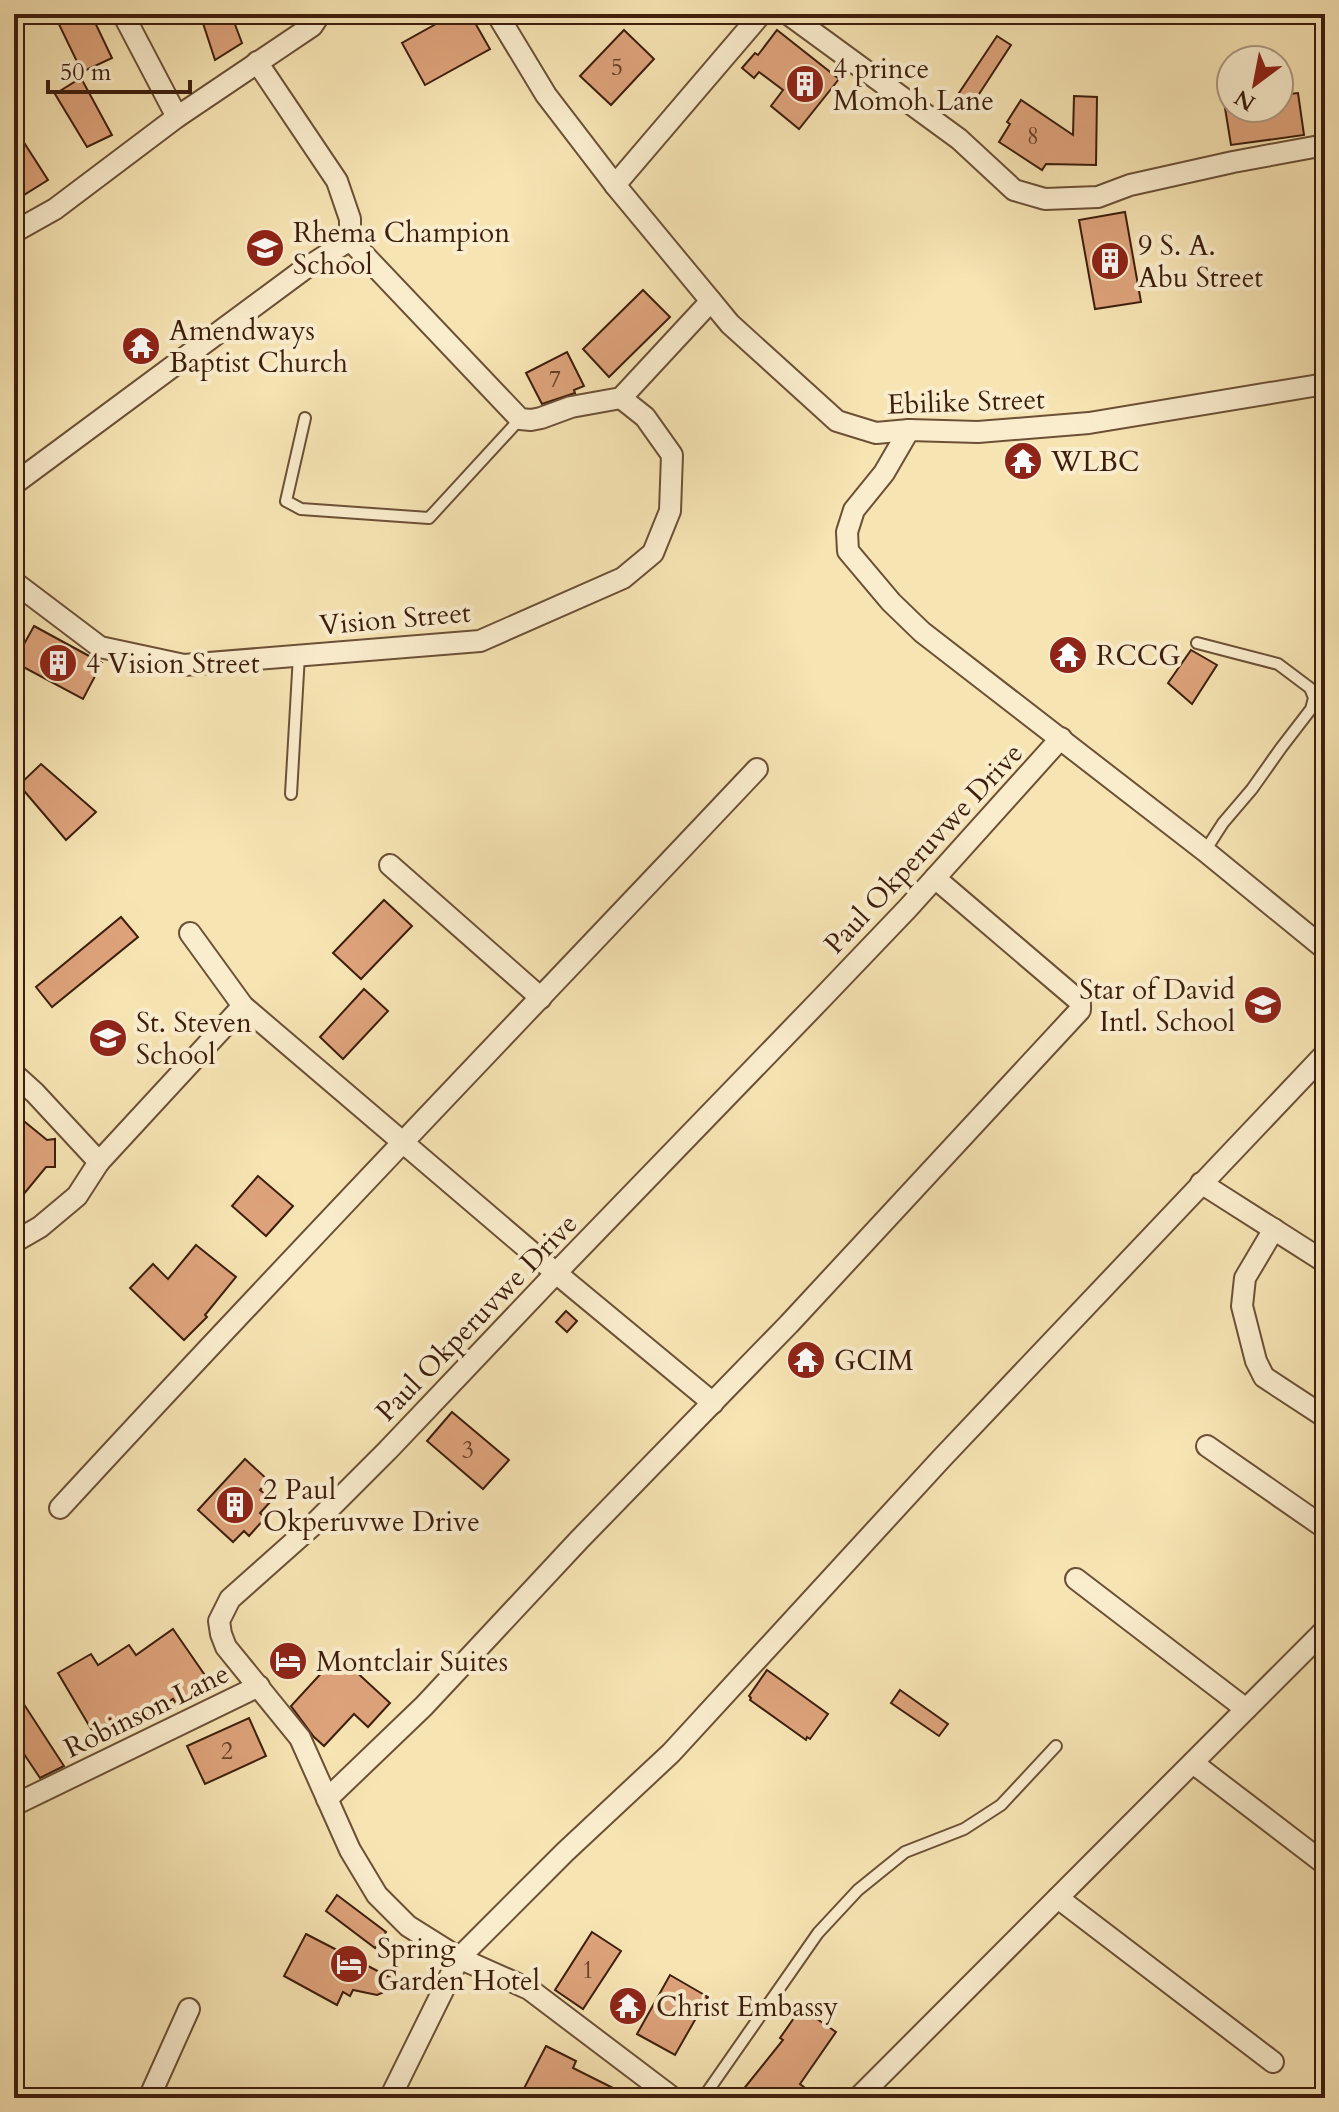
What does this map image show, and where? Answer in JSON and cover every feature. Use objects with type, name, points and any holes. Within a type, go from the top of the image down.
[{"type":"street","points":[[123,14],[177,117]]},
{"type":"street","points":[[14,232],[55,209],[177,117],[312,26],[320,14]]},
{"type":"street","name":"Ebilike Street","points":[[497,14],[546,95],[615,185],[730,324],[837,421],[876,433],[909,430],[978,432],[1089,423],[1325,384]]},
{"type":"street","points":[[615,185],[761,14]]},
{"type":"street","points":[[788,14],[959,139],[1014,190],[1045,199],[1098,197],[1130,185],[1325,145]]},
{"type":"street","points":[[257,62],[337,181],[350,219],[350,240],[520,419],[541,418],[571,407],[621,398],[711,301]]},
{"type":"street","points":[[14,484],[303,270],[350,240]]},
{"type":"street","name":"Vision Street","points":[[14,582],[100,647],[184,665],[480,641],[623,578],[653,553],[670,511],[672,455],[645,417],[621,398]]},
{"type":"street","points":[[909,430],[884,473],[854,510],[847,532],[848,551],[891,602],[922,632],[1205,851],[1325,949]]},
{"type":"street","name":"Paul Okperuvwe Drive","points":[[673,2098],[529,1989],[459,1958],[408,1926],[377,1895],[350,1850],[300,1738],[226,1647],[219,1621],[230,1599],[323,1515],[822,998],[1061,738]]},
{"type":"street","points":[[60,1508],[229,1324],[757,769]]},
{"type":"street","points":[[390,865],[541,998]]},
{"type":"street","points":[[327,1799],[424,1706],[579,1540],[713,1403],[1080,1010],[1078,1000],[935,878]]},
{"type":"street","points":[[190,933],[243,1006],[713,1403]]},
{"type":"street","points":[[14,1242],[40,1227],[77,1196],[99,1162],[243,1006]]},
{"type":"street","points":[[390,2098],[459,1958],[565,1852],[671,1753],[941,1459],[1325,1054]]},
{"type":"street","points":[[14,1074],[99,1162]]},
{"type":"street","points":[[1201,1183],[1325,1262]]},
{"type":"street","points":[[1274,1229],[1245,1278],[1242,1306],[1256,1361],[1264,1377],[1325,1417]]},
{"type":"street","points":[[1207,1446],[1325,1528]]},
{"type":"street","points":[[1076,1579],[1246,1709]]},
{"type":"street","points":[[858,2098],[1325,1630]]},
{"type":"street","name":"Robinson Lane","points":[[14,1805],[259,1686]]},
{"type":"street","points":[[1193,1763],[1325,1864]]},
{"type":"street","points":[[1058,1898],[1273,2062]]},
{"type":"street","points":[[149,2098],[189,2009]]},
{"type":"lane","points":[[305,418],[286,501],[301,509],[429,518],[520,419]]},
{"type":"lane","points":[[1197,643],[1278,664],[1310,688],[1314,698],[1325,707]]},
{"type":"lane","points":[[291,794],[299,655]]},
{"type":"lane","points":[[1205,851],[1311,709],[1314,698]]},
{"type":"lane","points":[[703,2098],[818,1933],[858,1890],[905,1852],[964,1829],[1001,1805],[1056,1746]]},
{"type":"building","points":[[54,14],[91,14],[112,58],[82,72]]},
{"type":"building","points":[[200,14],[231,14],[242,43],[215,60]]},
{"type":"building","points":[[454,14],[470,14],[490,49],[425,85],[402,43]]},
{"type":"building","points":[[624,30],[654,59],[611,105],[580,76]]},
{"type":"building","name":"4 prince Momoh Lane","points":[[777,30],[839,79],[799,129],[771,106],[783,90],[759,72],[754,78],[742,68],[755,53],[758,55]]},
{"type":"building","points":[[997,36],[1011,45],[968,111],[953,102]]},
{"type":"building","points":[[81,78],[112,135],[87,147],[55,94]]},
{"type":"building","points":[[1295,93],[1298,93],[1304,135],[1231,145],[1228,124],[1295,124]]},
{"type":"building","points":[[1074,96],[1097,97],[1096,165],[1046,164],[1042,170],[999,142],[1021,100],[1073,135]]},
{"type":"building","points":[[14,127],[48,180],[19,198],[14,189]]},
{"type":"building","name":"9 S. A. Abu Street","points":[[1125,212],[1141,302],[1095,309],[1079,220]]},
{"type":"building","points":[[643,290],[670,317],[609,377],[583,349]]},
{"type":"building","points":[[567,352],[584,386],[574,390],[575,393],[542,404],[526,373]]},
{"type":"building","name":"4 Vision Street","points":[[34,626],[102,663],[83,699],[14,662]]},
{"type":"building","points":[[1191,650],[1217,665],[1192,704],[1168,683]]},
{"type":"building","points":[[41,764],[96,812],[66,840],[19,785]]},
{"type":"building","points":[[384,900],[412,926],[361,979],[333,953]]},
{"type":"building","points":[[121,917],[138,937],[52,1007],[36,987]]},
{"type":"building","points":[[364,989],[388,1011],[343,1059],[320,1037]]},
{"type":"building","points":[[14,1113],[47,1140],[55,1139],[55,1167],[46,1167],[14,1206]]},
{"type":"building","points":[[258,1176],[293,1206],[266,1236],[232,1206]]},
{"type":"building","points":[[196,1245],[236,1277],[205,1315],[207,1317],[184,1340],[130,1288],[153,1264],[168,1279]]},
{"type":"building","points":[[566,1311],[577,1321],[567,1332],[556,1322]]},
{"type":"building","points":[[452,1412],[509,1460],[483,1489],[427,1441]]},
{"type":"building","name":"2 Paul Okperuvwe Drive","points":[[245,1459],[269,1481],[260,1490],[272,1500],[260,1513],[265,1518],[249,1536],[244,1531],[233,1542],[198,1510]]},
{"type":"building","points":[[173,1629],[211,1684],[178,1707],[173,1699],[138,1721],[136,1717],[97,1739],[58,1673],[91,1654],[98,1665],[129,1645],[136,1655]]},
{"type":"building","points":[[338,1655],[390,1703],[368,1727],[354,1714],[324,1746],[291,1706]]},
{"type":"building","points":[[767,1670],[828,1714],[810,1739],[807,1737],[806,1740],[750,1700],[749,1696]]},
{"type":"building","points":[[14,1689],[64,1766],[40,1778],[14,1739]]},
{"type":"building","points":[[900,1690],[948,1724],[939,1736],[891,1703]]},
{"type":"building","points":[[249,1718],[266,1756],[205,1784],[187,1746]]},
{"type":"building","points":[[337,1895],[386,1932],[375,1948],[326,1911]]},
{"type":"building","points":[[592,1932],[621,1951],[583,2009],[555,1990]]},
{"type":"building","points":[[306,1934],[395,1980],[389,1990],[377,1995],[353,1990],[350,1996],[343,1992],[337,2005],[284,1976]]},
{"type":"building","points":[[670,1975],[708,1997],[675,2055],[637,2034]]},
{"type":"building","points":[[801,2008],[836,2032],[800,2084],[818,2098],[750,2098],[742,2091],[783,2040],[780,2038]]},
{"type":"building","points":[[546,2046],[576,2061],[573,2068],[633,2098],[519,2098]]},
{"type":"place","name":"4 prince Momoh Lane","points":[[805,84]]},
{"type":"place","name":"Rhema Champion School","points":[[265,248]]},
{"type":"place","name":"9 S. A. Abu Street","points":[[1110,261]]},
{"type":"place","name":"Amendways Baptist Church","points":[[141,346]]},
{"type":"place","name":"WLBC","points":[[1023,461]]},
{"type":"place","name":"RCCG","points":[[1068,655]]},
{"type":"place","name":"4 Vision Street","points":[[58,663]]},
{"type":"place","name":"Star of David Intl. School","points":[[1263,1005]]},
{"type":"place","name":"St. Steven School","points":[[108,1038]]},
{"type":"place","name":"GCIM","points":[[806,1360]]},
{"type":"place","name":"2 Paul Okperuvwe Drive","points":[[235,1505]]},
{"type":"place","name":"Montclair Suites","points":[[288,1661]]},
{"type":"place","name":"Spring Garden Hotel","points":[[349,1964]]},
{"type":"place","name":"Christ Embassy","points":[[628,2006]]}]
